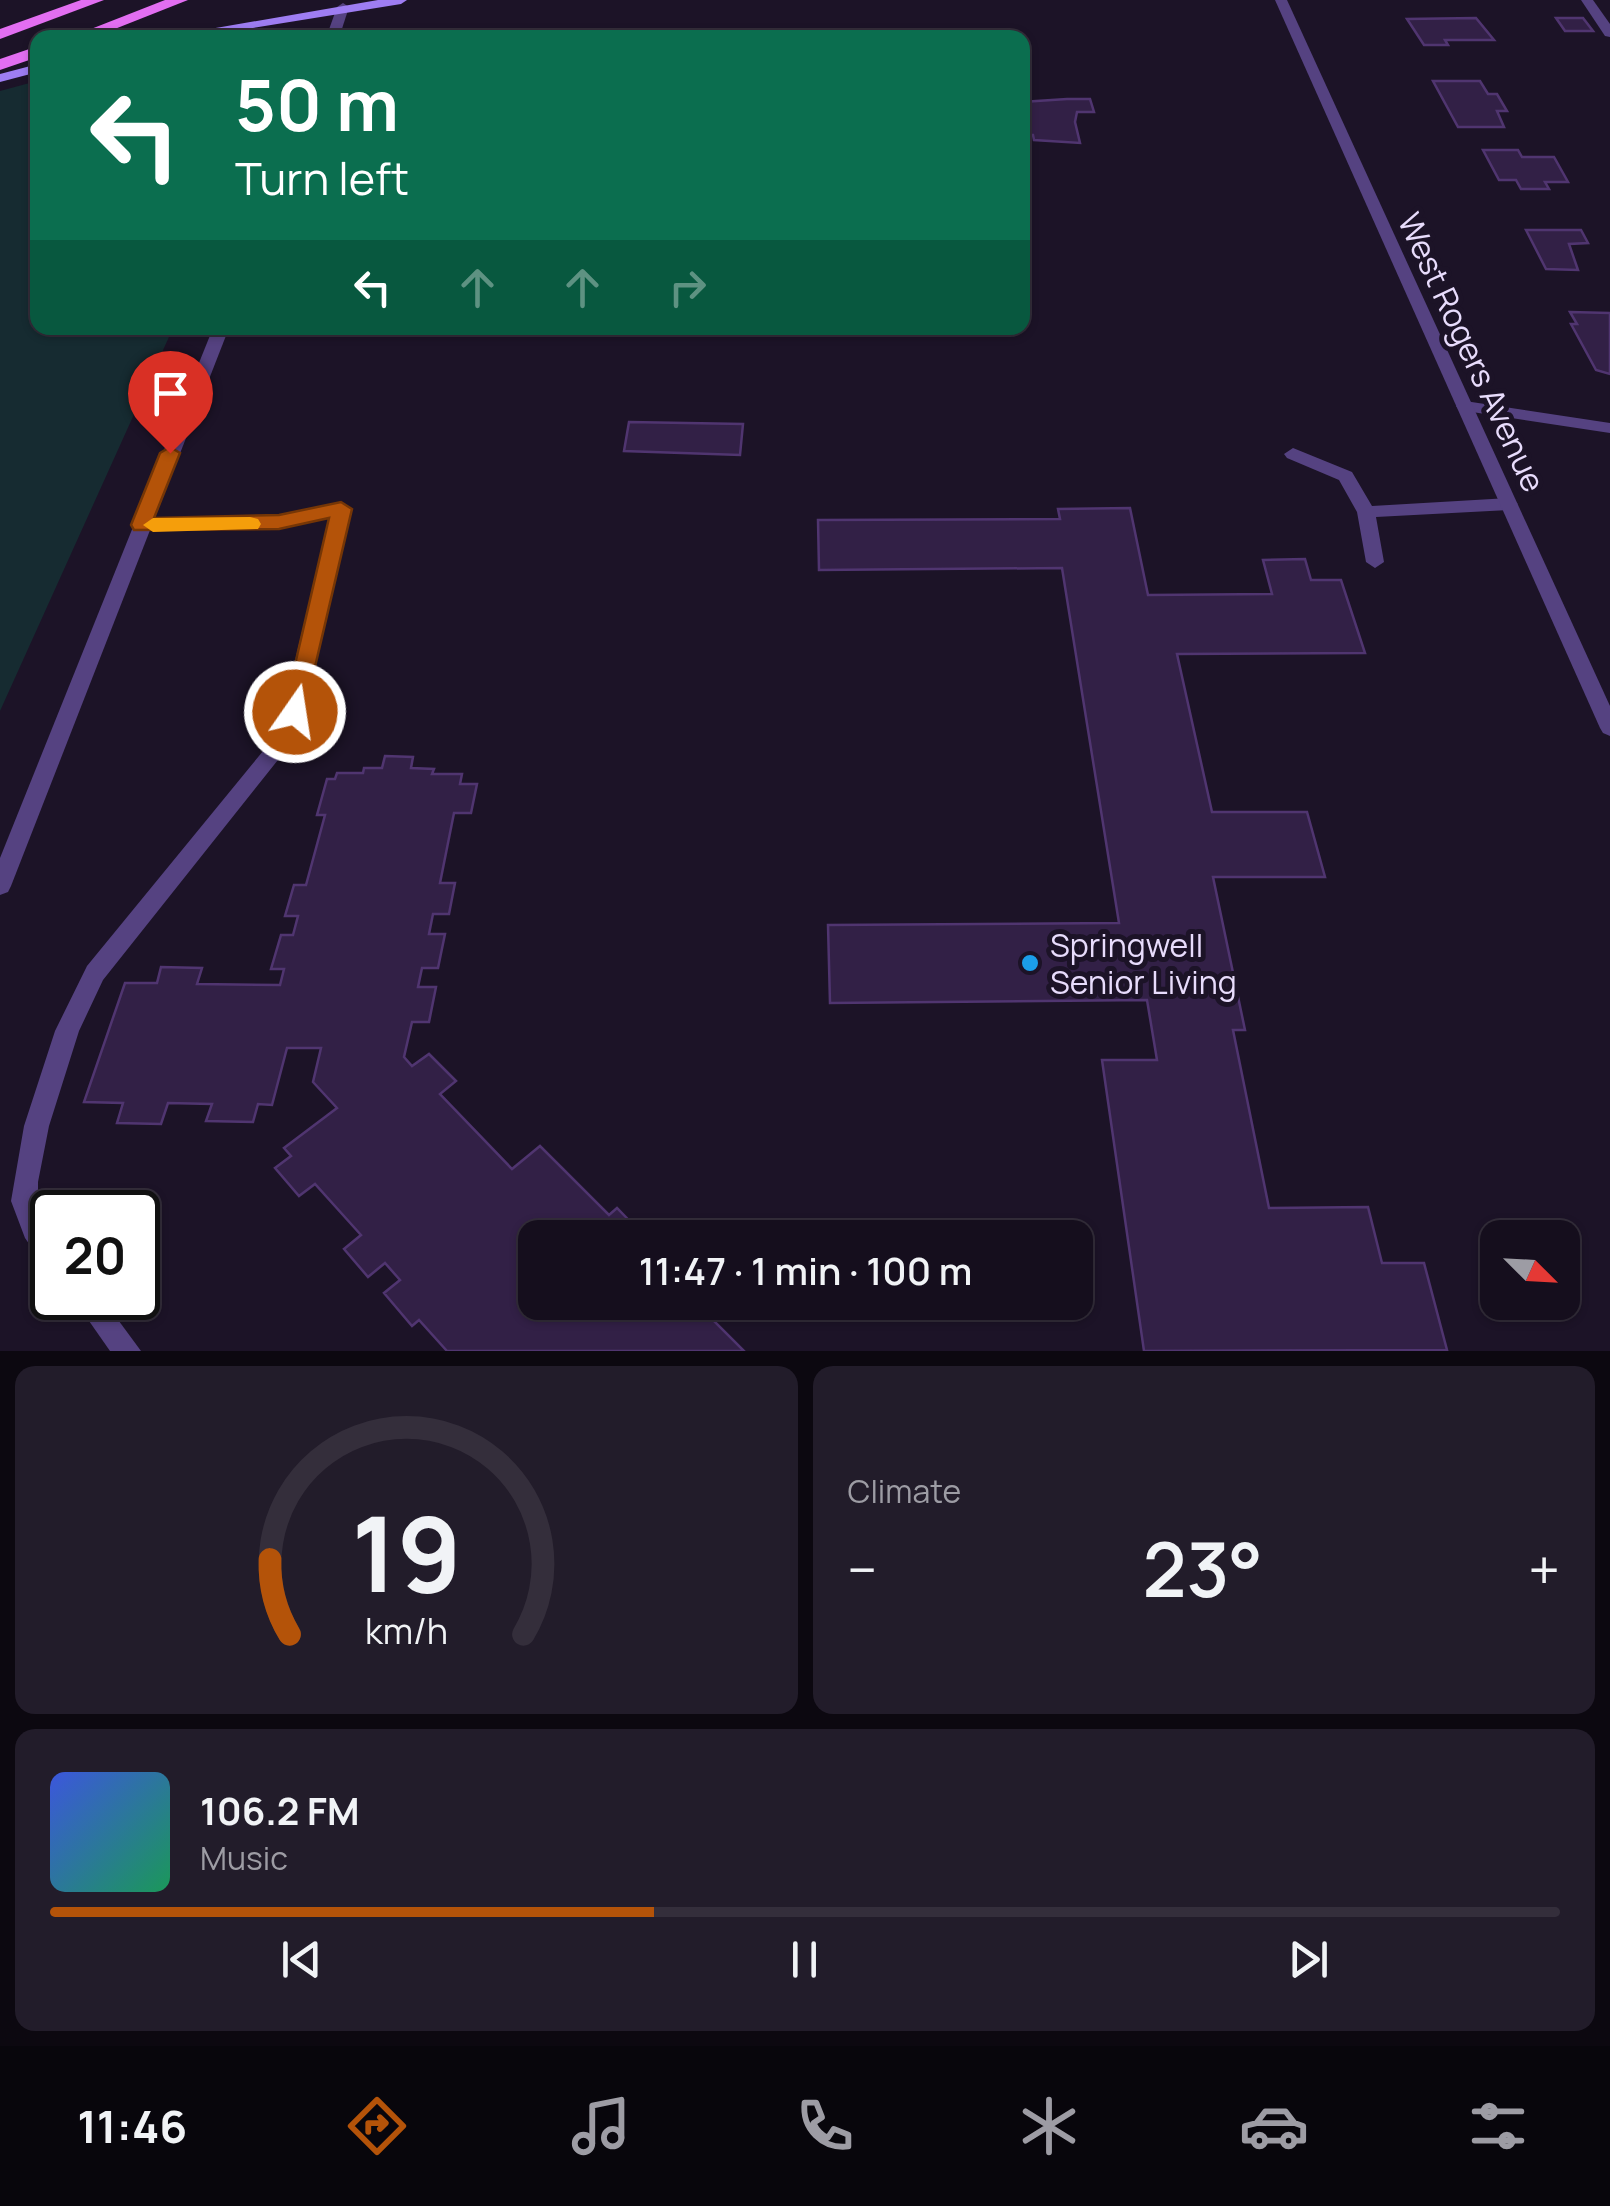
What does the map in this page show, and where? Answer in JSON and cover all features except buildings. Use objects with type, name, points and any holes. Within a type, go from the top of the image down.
[{"type":"main road","points":[[0,34],[96,0]]},
{"type":"main road","points":[[98,30],[180,0]]},
{"type":"main road","points":[[210,30],[401,0]]},
{"type":"main road","points":[[0,64],[30,54]]},
{"type":"main road","points":[[0,78],[30,70]]},
{"type":"street","name":"West Rogers Avenue","points":[[1281,0],[1610,728]]},
{"type":"street","points":[[1587,0],[1610,33]]},
{"type":"street","points":[[335,30],[344,7]]},
{"type":"street","points":[[0,886],[218,335]]},
{"type":"street","points":[[1465,406],[1610,428]]},
{"type":"street","points":[[1293,454],[1346,476],[1366,512],[1376,562]]},
{"type":"street","points":[[1366,512],[1509,504]]},
{"type":"street","points":[[30,1220],[24,1204],[24,1174],[70,1022],[87,984],[287,736],[341,509],[279,522],[141,525]]},
{"type":"street","points":[[103,1320],[127,1351]]},
{"type":"shaded area","points":[[30,83],[30,335],[170,335],[0,711],[0,91]]},
{"type":"slow traffic","points":[[153,525],[250,524]]},
{"type":"place","name":"Springwell Senior Living","points":[[1030,963]]},
{"type":"route","points":[[170,453],[141,525],[279,522],[341,509],[295,712]]}]
